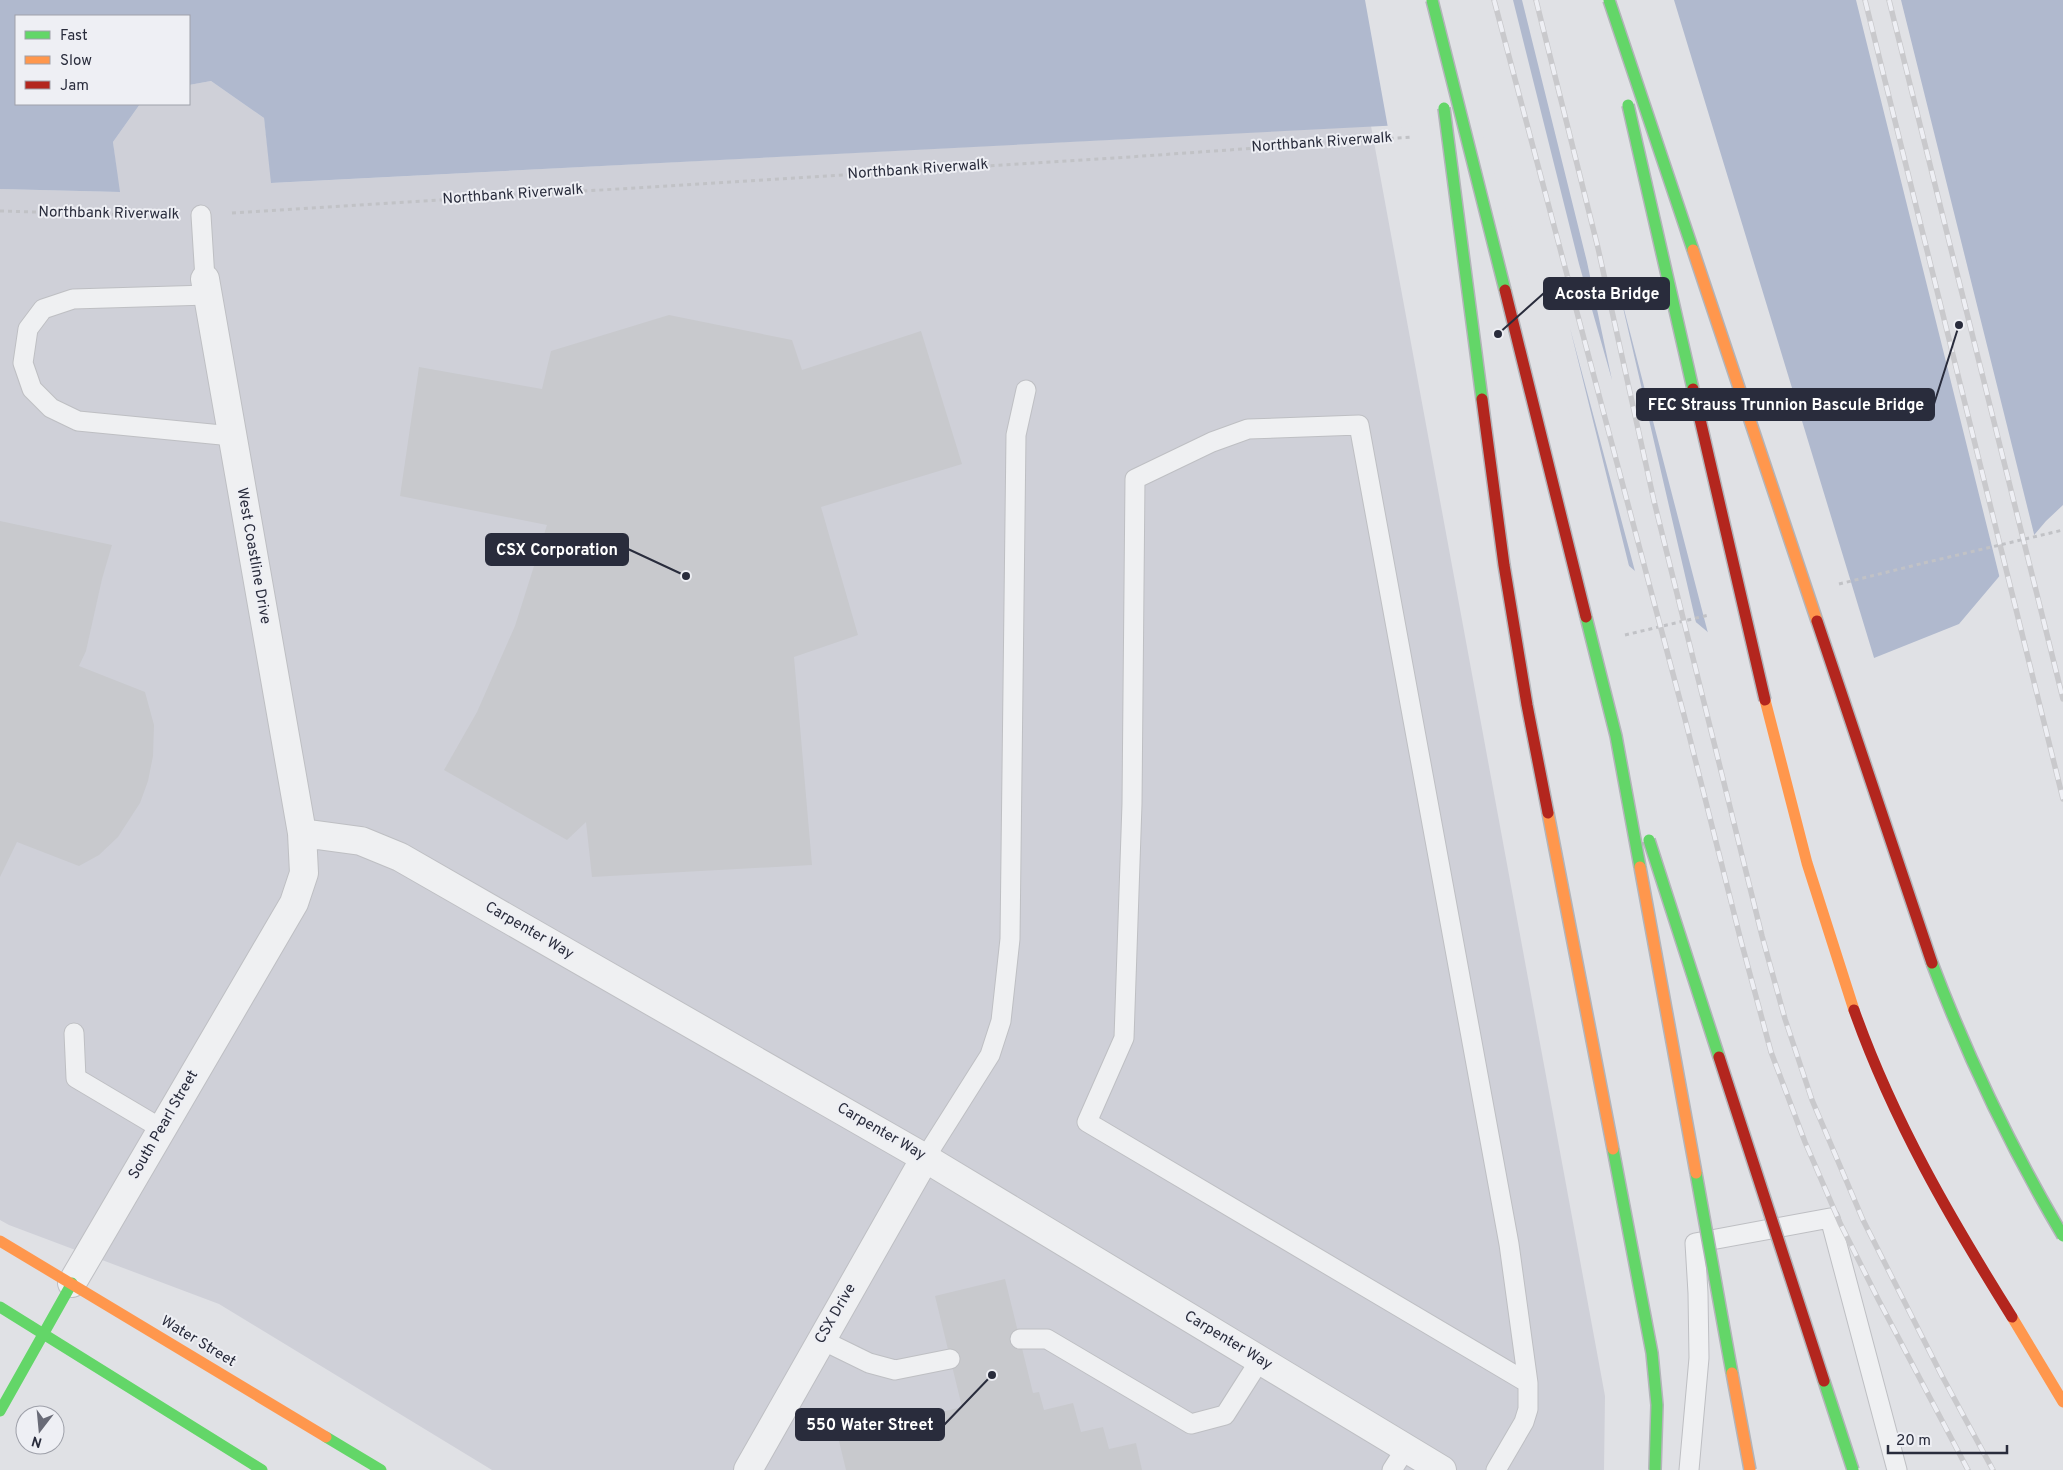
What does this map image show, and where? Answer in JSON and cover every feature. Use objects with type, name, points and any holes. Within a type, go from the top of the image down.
[{"type":"main road","points":[[1431,0],[1440,79]]},
{"type":"main road","points":[[1431,0],[1616,736],[1853,1470]]},
{"type":"main road","points":[[1603,0],[1619,68]]},
{"type":"main road","points":[[1609,0],[1912,908],[1939,983],[1963,1044],[1997,1115],[2025,1170],[2063,1236]]},
{"type":"main road","points":[[1626,97],[1765,700],[1805,856],[1846,994],[1901,1125],[1935,1189],[1971,1252],[2048,1374],[2063,1402]]},
{"type":"main road","points":[[1442,98],[1504,565],[1527,705],[1652,1353],[1657,1404],[1655,1470]]},
{"type":"main road","points":[[1616,736],[1750,1470]]},
{"type":"main road","name":"Water Street","points":[[0,1241],[381,1470]]},
{"type":"main road","name":"South Pearl Street","points":[[0,1411],[72,1283]]},
{"type":"main road","points":[[0,1307],[262,1470]]},
{"type":"street","name":"West Coastline Drive","points":[[206,287],[302,833]]},
{"type":"street","name":"Carpenter Way","points":[[302,833],[361,841],[400,857],[925,1158],[1260,1360],[1399,1459],[1442,1470]]},
{"type":"street","name":"South Pearl Street","points":[[72,1283],[294,903],[304,874],[302,833]]},
{"type":"street","name":"CSX Drive","points":[[748,1470],[925,1158]]},
{"type":"lane","points":[[201,215],[206,287],[73,299],[43,309],[28,329],[23,363],[32,389],[51,408],[78,421],[232,436]]},
{"type":"lane","points":[[925,1158],[990,1055],[1001,1021],[1010,939],[1016,435],[1026,390]]},
{"type":"lane","points":[[1496,1470],[1524,1422],[1528,1409],[1528,1383],[1509,1244],[1359,425],[1248,430],[1212,442],[1135,479],[1132,804],[1124,1038],[1087,1122],[1528,1383]]},
{"type":"lane","points":[[74,1033],[76,1078],[162,1129]]},
{"type":"lane","points":[[1689,1470],[1699,1358],[1699,1302],[1694,1243],[1830,1218],[1897,1470]]},
{"type":"lane","points":[[1020,1339],[1047,1340],[1191,1424],[1225,1416],[1260,1360]]},
{"type":"lane","points":[[822,1340],[869,1363],[895,1370],[950,1359]]},
{"type":"path","name":"Northbank Riverwalk","points":[[0,211],[201,215],[1115,158],[1421,136]]},
{"type":"path","points":[[1924,563],[2063,530]]},
{"type":"shaded area","points":[[211,81],[264,118],[272,183],[1371,126],[1605,1396],[1604,1470],[492,1470],[219,1304],[0,1220],[0,189],[119,192],[113,142],[139,105],[190,105],[190,85]]},
{"type":"water","points":[[0,0],[2063,0],[2063,505],[2046,521],[1959,624],[1874,658],[1795,658],[1716,639],[1616,555],[1481,121],[271,183],[264,118],[211,81],[190,85],[190,15],[15,15],[15,105],[139,105],[113,142],[120,192],[0,189]]},
{"type":"pier","points":[[1365,0],[1513,0],[1579,264],[1612,380],[1587,262],[1522,0],[1674,0],[1875,661],[1795,661],[1715,641],[1709,637],[1618,286],[1697,627],[1636,575],[1570,328],[1630,570],[1614,556],[1479,123],[1388,128]]},
{"type":"pier","points":[[1856,0],[1901,0],[2035,538],[2000,579]]},
{"type":"building","points":[[669,315],[792,340],[802,370],[921,331],[962,464],[821,507],[858,635],[794,657],[812,865],[592,877],[586,822],[567,840],[444,770],[477,712],[515,626],[547,525],[400,496],[419,367],[542,389],[551,351]]},
{"type":"building","points":[[0,521],[112,545],[102,579],[86,651],[79,666],[145,692],[154,725],[153,756],[148,781],[140,803],[118,837],[99,855],[79,866],[17,842],[0,877]]},
{"type":"building","points":[[1005,1279],[1033,1393],[1039,1392],[1044,1410],[1073,1403],[1081,1432],[1103,1427],[1109,1449],[1136,1443],[1142,1470],[846,1470],[838,1437],[962,1407],[935,1296]]},
{"type":"railway","points":[[1494,0],[1685,719],[1771,1052],[1805,1142],[1840,1223],[1968,1470]]},
{"type":"railway","points":[[1536,0],[1598,248],[1654,501],[1762,936],[1785,1019],[1812,1100],[1863,1220],[1942,1376],[1993,1470]]},
{"type":"railway","points":[[1865,0],[2063,799]]},
{"type":"railway","points":[[1889,0],[2063,699]]},
{"type":"traffic: fast","points":[[1432,0],[1505,290]]},
{"type":"traffic: fast","points":[[1609,0],[1693,250]]},
{"type":"traffic: fast","points":[[1628,105],[1693,389]]},
{"type":"traffic: fast","points":[[1444,108],[1482,399]]},
{"type":"traffic: fast","points":[[1586,617],[1616,736],[1640,867]]},
{"type":"traffic: fast","points":[[1649,840],[1719,1057]]},
{"type":"traffic: fast","points":[[1932,963],[1960,1033],[2008,1136],[2063,1236]]},
{"type":"traffic: fast","points":[[1613,1149],[1652,1353],[1657,1405],[1655,1470]]},
{"type":"traffic: fast","points":[[1696,1173],[1732,1373]]},
{"type":"traffic: fast","points":[[0,1411],[72,1283]]},
{"type":"traffic: fast","points":[[0,1307],[262,1470]]},
{"type":"traffic: fast","points":[[1824,1381],[1853,1470]]},
{"type":"traffic: fast","points":[[326,1437],[381,1470]]},
{"type":"traffic: slow","points":[[1693,250],[1817,621]]},
{"type":"traffic: slow","points":[[1765,700],[1807,863],[1854,1010]]},
{"type":"traffic: slow","points":[[1548,813],[1613,1149]]},
{"type":"traffic: slow","points":[[1640,867],[1696,1173]]},
{"type":"traffic: slow","points":[[0,1241],[326,1437]]},
{"type":"traffic: slow","points":[[2012,1317],[2063,1402]]},
{"type":"traffic: slow","points":[[1732,1373],[1750,1470]]},
{"type":"traffic: jam","points":[[1505,290],[1586,617]]},
{"type":"traffic: jam","points":[[1693,389],[1765,700]]},
{"type":"traffic: jam","points":[[1482,399],[1504,565],[1527,705],[1548,813]]},
{"type":"traffic: jam","points":[[1817,621],[1932,963]]},
{"type":"traffic: jam","points":[[1854,1010],[1886,1090],[1924,1168],[2012,1317]]},
{"type":"traffic: jam","points":[[1719,1057],[1824,1381]]},
{"type":"place","name":"FEC Strauss Trunnion Bascule Bridge","points":[[1959,325]]},
{"type":"place","name":"Acosta Bridge","points":[[1498,334]]},
{"type":"place","name":"CSX Corporation","points":[[686,576]]},
{"type":"place","name":"550 Water Street","points":[[992,1375]]}]
